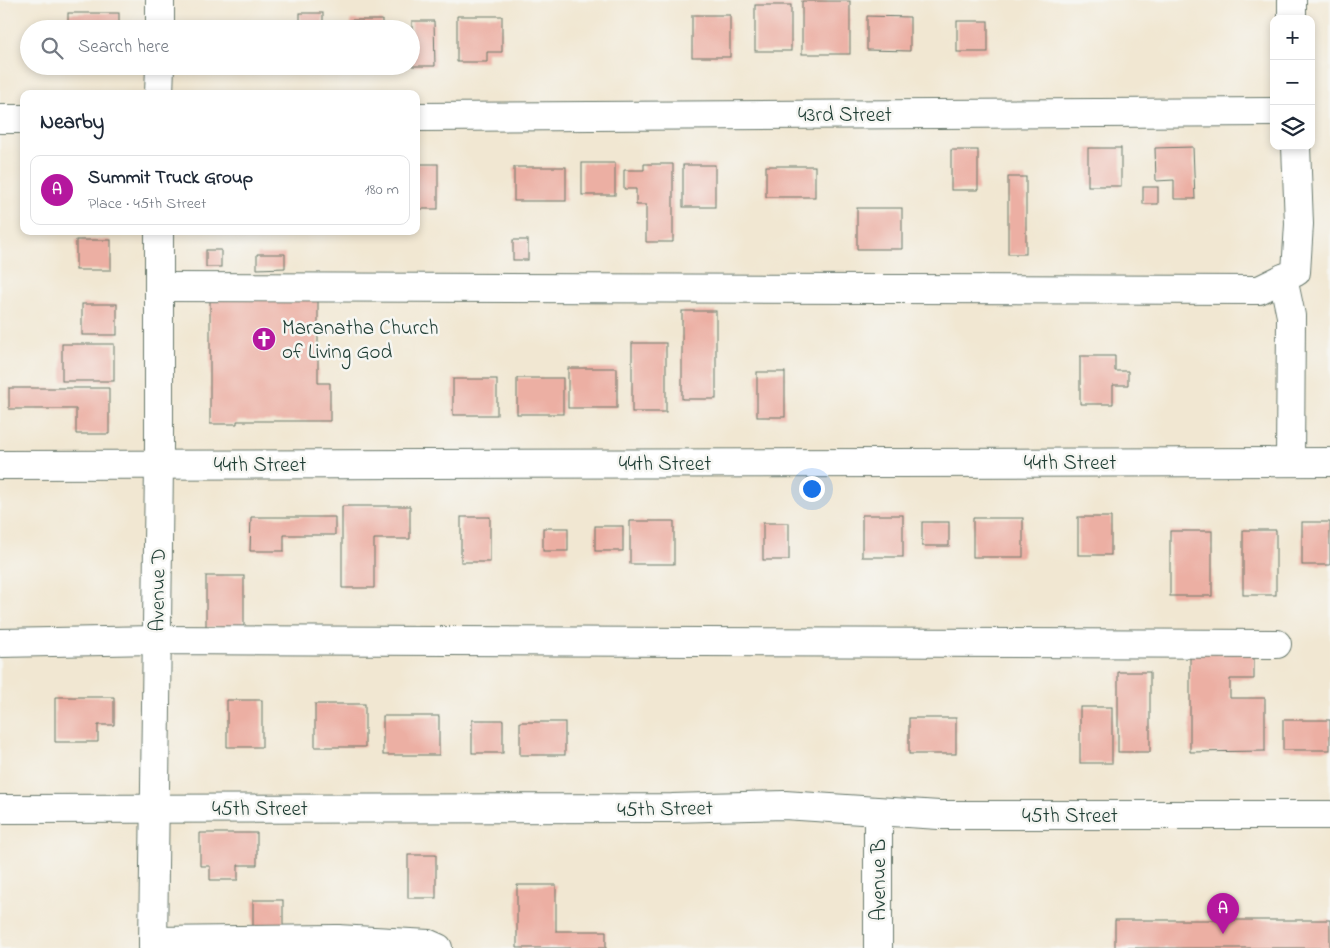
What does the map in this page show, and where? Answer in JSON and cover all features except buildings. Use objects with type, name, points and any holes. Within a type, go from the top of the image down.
[{"type":"street","points":[[160,0],[160,20]]},
{"type":"street","points":[[1292,0],[1292,15]]},
{"type":"street","points":[[160,75],[160,90]]},
{"type":"street","name":"43rd Street","points":[[420,117],[1270,112]]},
{"type":"street","points":[[0,119],[20,119]]},
{"type":"street","points":[[159,287],[1260,290],[1296,272],[1299,224],[1296,150]]},
{"type":"street","name":"Avenue D","points":[[153,944],[159,464],[159,235]]},
{"type":"street","points":[[1283,278],[1291,316],[1290,462]]},
{"type":"street","name":"44th Street","points":[[0,465],[1330,462]]},
{"type":"street","points":[[0,643],[156,640],[1277,644]]},
{"type":"street","name":"45th Street","points":[[0,809],[672,808],[784,805],[939,815],[1330,815]]},
{"type":"street","name":"Avenue B","points":[[878,812],[878,948]]},
{"type":"street","points":[[153,944],[429,944],[438,948]]},
{"type":"place","name":"Maranatha Church of Living God","points":[[264,339]]},
{"type":"place","name":"Summit Truck Group","points":[[1223,934]]}]
